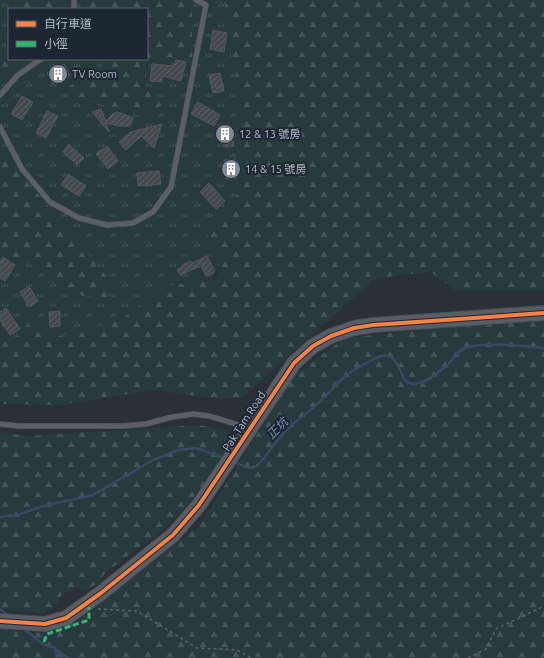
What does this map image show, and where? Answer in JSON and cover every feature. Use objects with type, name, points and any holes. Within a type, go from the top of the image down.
[{"type":"street","name":"Pak Tam Road","points":[[0,621],[45,624],[66,618],[101,593],[173,535],[199,505],[294,363],[313,346],[336,334],[354,328],[373,325],[544,313]]},
{"type":"lane","points":[[0,127],[22,169],[50,202],[79,218],[107,224],[133,223],[153,212],[171,187],[206,5],[196,0]]},
{"type":"lane","points":[[0,95],[18,74],[40,60]]},
{"type":"lane","points":[[0,424],[19,426],[124,426],[146,424],[178,416],[194,414],[209,416],[250,428]]},
{"type":"path","points":[[82,606],[137,611],[196,648],[237,650],[251,658]]},
{"type":"path","points":[[468,658],[486,648],[496,629],[544,606]]},
{"type":"green space","points":[[0,0],[231,0],[254,186],[207,292],[10,368],[0,353]]},
{"type":"green space","points":[[19,0],[56,0],[58,8],[24,8]]},
{"type":"green space","points":[[86,0],[182,0],[192,11],[192,58],[151,58],[143,88],[168,103],[138,115],[63,93],[86,71],[101,73],[103,60],[148,60],[148,8],[85,8]]},
{"type":"green space","points":[[224,0],[544,0],[544,291],[456,291],[431,272],[376,278],[241,398],[219,399],[154,390],[60,405],[2,404],[0,402],[0,331],[11,342],[36,317],[56,337],[119,321],[165,286],[216,280],[221,263],[206,232],[239,193],[243,118]]},
{"type":"green space","points":[[0,44],[8,61],[9,70],[0,87]]},
{"type":"green space","points":[[0,150],[113,284],[109,297],[83,296],[25,261],[0,254]]},
{"type":"green space","points":[[524,319],[544,320],[544,658],[0,658],[0,629],[41,633],[80,619],[199,526],[295,374],[345,338]]},
{"type":"green space","points":[[199,425],[224,429],[233,437],[209,477],[181,513],[158,534],[105,573],[99,582],[87,590],[76,587],[62,594],[56,608],[43,613],[0,609],[0,432],[27,436]]},
{"type":"building","points":[[213,30],[227,33],[224,52],[210,49]]},
{"type":"building","points":[[176,60],[186,62],[181,81],[162,76],[162,82],[150,81],[152,64],[174,66]]},
{"type":"building","name":"TV Room","points":[[64,64],[70,75],[53,84],[47,73]]},
{"type":"building","points":[[220,73],[224,91],[213,93],[209,75]]},
{"type":"building","points":[[22,96],[33,102],[22,120],[11,114]]},
{"type":"building","points":[[198,102],[220,115],[214,126],[191,114]]},
{"type":"building","points":[[101,109],[106,121],[114,113],[118,112],[133,118],[130,126],[119,126],[106,123],[109,132],[92,112]]},
{"type":"building","points":[[47,111],[58,116],[46,138],[36,133]]},
{"type":"building","points":[[162,124],[154,148],[141,136],[126,150],[119,142],[130,132]]},
{"type":"building","name":"12 & 13 號房","points":[[230,127],[234,146],[225,147],[224,139],[220,139],[218,130]]},
{"type":"building","points":[[69,144],[84,158],[77,165],[63,152]]},
{"type":"building","points":[[107,146],[118,161],[108,169],[96,154]]},
{"type":"building","name":"14 & 15 號房","points":[[235,159],[237,178],[226,179],[224,160]]},
{"type":"building","points":[[159,171],[161,184],[138,186],[137,173]]},
{"type":"building","points":[[68,174],[86,186],[79,196],[61,185]]},
{"type":"building","points":[[209,183],[225,201],[216,209],[200,192]]},
{"type":"building","points":[[207,256],[215,272],[206,276],[201,266],[180,275],[177,269],[183,267],[182,265],[191,261],[192,263]]},
{"type":"building","points":[[3,257],[15,265],[5,281],[0,278],[0,262]]},
{"type":"building","points":[[29,286],[38,301],[29,307],[20,292]]},
{"type":"building","points":[[6,308],[20,329],[10,335],[0,320],[0,312]]},
{"type":"building","points":[[60,311],[60,326],[50,327],[49,312]]},
{"type":"waterway","name":"正坑","points":[[233,461],[250,468],[256,466],[278,439],[343,378],[374,359],[384,356],[390,357],[395,361],[404,379],[408,383],[414,384],[434,376],[458,352],[465,348],[493,344],[544,348]]},
{"type":"waterway","name":"正坑","points":[[0,517],[17,515],[44,506],[93,495],[153,460],[179,450],[196,448],[225,458]]},
{"type":"waterway","points":[[0,609],[9,616]]},
{"type":"waterway","points":[[23,628],[43,644],[55,648],[57,658]]},
{"type":"waterway","points":[[55,649],[68,658]]},
{"type":"marked path","points":[[44,642],[47,634],[89,620],[89,607]]},
{"type":"cycle path","points":[[0,621],[45,624],[66,618],[101,593],[173,535],[199,505],[294,363],[313,346],[331,336],[354,328],[373,325],[544,313]]},
{"type":"place","name":"TV Room","points":[[58,74]]},
{"type":"place","name":"12 & 13 號房","points":[[225,134]]},
{"type":"place","name":"14 & 15 號房","points":[[231,169]]}]
